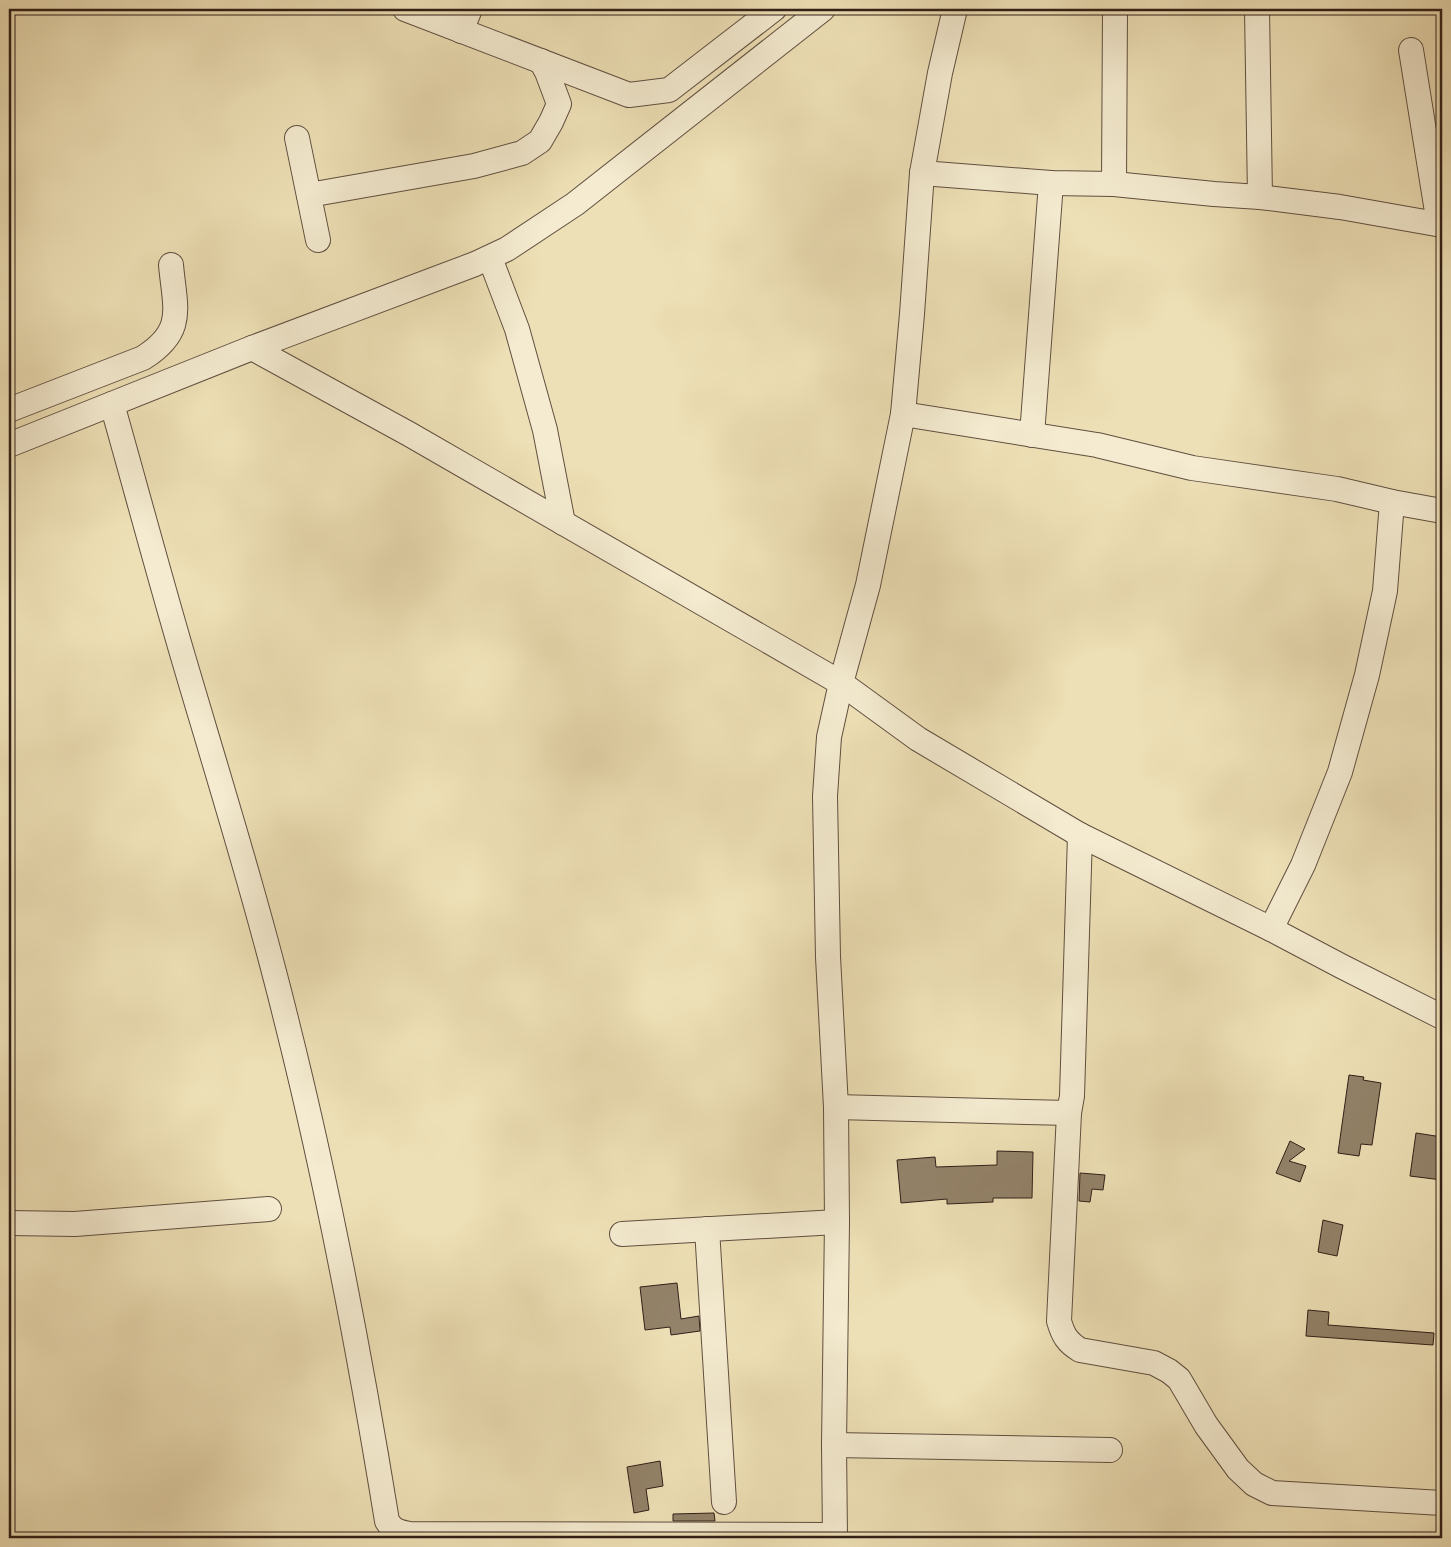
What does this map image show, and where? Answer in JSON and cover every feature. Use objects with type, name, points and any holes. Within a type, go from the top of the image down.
[{"type":"street","points":[[405,9],[629,95],[669,90],[768,13]]},
{"type":"street","points":[[461,30],[470,9]]},
{"type":"street","points":[[740,9],[768,13]]},
{"type":"street","points":[[9,445],[252,348],[490,258],[508,249],[575,204],[823,9]]},
{"type":"street","points":[[112,404],[184,659],[231,812],[288,1027],[335,1229],[363,1375],[387,1521],[397,1531],[410,1534],[835,1537],[836,1107],[828,957],[825,796],[829,737],[841,683],[868,585],[903,414],[922,173],[940,73],[955,9]]},
{"type":"street","points":[[1114,184],[1115,9]]},
{"type":"street","points":[[1257,9],[1260,197]]},
{"type":"street","points":[[922,173],[1051,183],[1114,184],[1260,197],[1440,225],[1411,50]]},
{"type":"street","points":[[541,61],[548,72],[559,104]]},
{"type":"street","points":[[308,195],[474,166],[522,153],[540,141],[552,122],[559,104],[579,92],[605,86]]},
{"type":"street","points":[[296,138],[318,240]]},
{"type":"street","points":[[1032,435],[1051,183]]},
{"type":"street","points":[[490,258],[517,329],[544,430],[563,523]]},
{"type":"street","points":[[9,410],[143,358],[158,348],[169,337],[176,318],[171,265]]},
{"type":"street","points":[[252,348],[409,434],[841,683],[918,739],[1080,835],[1272,929],[1442,1017]]},
{"type":"street","points":[[903,414],[1097,445],[1192,468],[1337,489],[1442,511]]},
{"type":"street","points":[[1272,929],[1303,864],[1340,772],[1367,675],[1385,591],[1392,502]]},
{"type":"street","points":[[1080,835],[1072,1096],[1069,1113],[1060,1321],[1063,1335],[1070,1344],[1080,1350],[1154,1363],[1169,1371],[1179,1379],[1206,1425],[1238,1469],[1254,1484],[1272,1493],[1442,1503]]},
{"type":"street","points":[[836,1107],[1069,1113]]},
{"type":"street","points":[[9,1223],[75,1224],[269,1209]]},
{"type":"street","points":[[622,1234],[837,1222]]},
{"type":"street","points":[[707,1229],[724,1502]]},
{"type":"street","points":[[834,1445],[1110,1450]]},
{"type":"building","points":[[1349,1075],[1364,1077],[1363,1080],[1381,1083],[1372,1145],[1361,1144],[1359,1156],[1338,1153]]},
{"type":"building","points":[[1416,1133],[1442,1137],[1442,1180],[1410,1176]]},
{"type":"building","points":[[1290,1141],[1305,1149],[1289,1161],[1306,1166],[1300,1182],[1276,1173]]},
{"type":"building","points":[[997,1151],[1033,1152],[1032,1198],[993,1198],[993,1202],[947,1204],[947,1199],[901,1203],[897,1160],[935,1157],[936,1167],[997,1165]]},
{"type":"building","points":[[1080,1173],[1105,1175],[1103,1190],[1092,1189],[1090,1202],[1079,1201]]},
{"type":"building","points":[[1323,1220],[1343,1225],[1337,1256],[1318,1252]]},
{"type":"building","points":[[677,1283],[681,1319],[699,1316],[700,1331],[671,1335],[670,1327],[645,1330],[640,1287]]},
{"type":"building","points":[[1308,1310],[1329,1312],[1328,1325],[1434,1333],[1433,1345],[1306,1336]]},
{"type":"building","points":[[660,1461],[663,1486],[646,1489],[649,1510],[634,1513],[627,1467]]},
{"type":"building","points":[[714,1513],[715,1521],[673,1521],[673,1514]]}]
